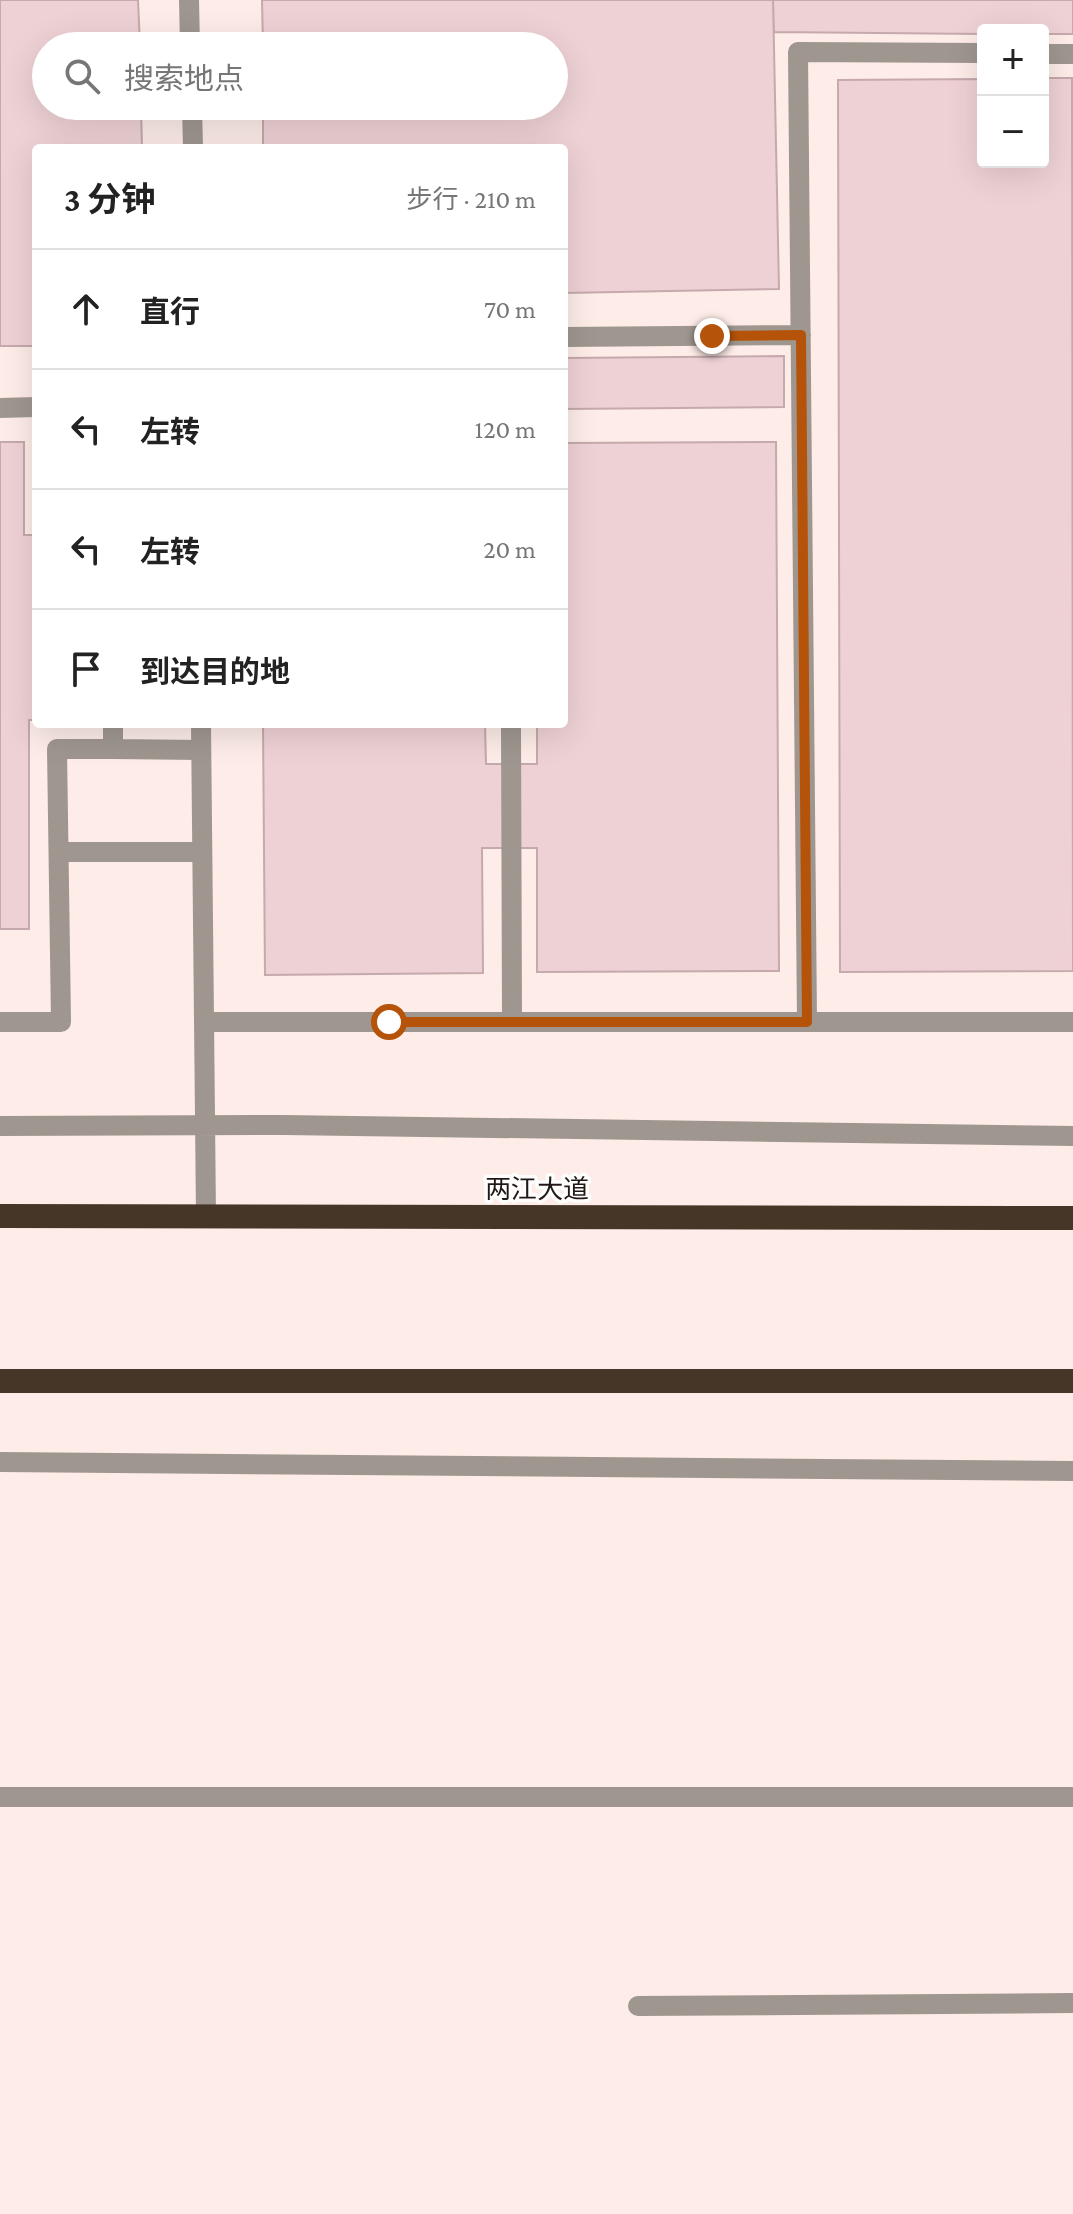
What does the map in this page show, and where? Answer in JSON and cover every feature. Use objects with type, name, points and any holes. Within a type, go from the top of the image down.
[{"type":"highway","name":"两江大道","points":[[0,1216],[1073,1218]]},
{"type":"highway","points":[[0,1381],[1073,1381]]},
{"type":"street","points":[[189,0],[190,32]]},
{"type":"street","points":[[807,1022],[798,52],[977,53]]},
{"type":"street","points":[[1049,54],[1073,54]]},
{"type":"street","points":[[192,120],[193,144]]},
{"type":"street","points":[[568,337],[801,335]]},
{"type":"street","points":[[0,408],[32,407]]},
{"type":"street","points":[[113,728],[113,749]]},
{"type":"street","points":[[201,728],[206,1216]]},
{"type":"street","points":[[511,728],[512,1022]]},
{"type":"street","points":[[0,1022],[61,1022],[57,749],[201,750]]},
{"type":"street","points":[[59,852],[202,852]]},
{"type":"street","points":[[204,1022],[1073,1022]]},
{"type":"street","points":[[0,1126],[284,1125],[1073,1136]]},
{"type":"street","points":[[0,1462],[1073,1471]]},
{"type":"street","points":[[0,1797],[1073,1797]]},
{"type":"street","points":[[638,2006],[1073,2003]]},
{"type":"building","points":[[0,0],[138,0],[139,32],[32,32],[32,120],[141,120],[142,144],[32,144],[32,346],[0,346]]},
{"type":"building","points":[[262,0],[773,0],[779,289],[568,293],[568,144],[263,144],[263,120],[568,120],[568,32],[263,32]]},
{"type":"building","points":[[773,0],[1073,0],[1073,34],[1049,34],[1049,24],[977,24],[977,34],[774,32]]},
{"type":"building","points":[[1049,78],[1072,78],[1073,971],[840,972],[838,80],[977,79],[977,168],[1049,168]]},
{"type":"building","points":[[784,356],[784,407],[568,409],[568,358]]},
{"type":"building","points":[[0,442],[24,442],[24,535],[32,535],[29,929],[0,929]]},
{"type":"building","points":[[776,442],[779,971],[537,972],[537,848],[482,848],[483,973],[265,975],[263,728],[485,728],[486,764],[537,764],[537,728],[568,728],[568,443]]},
{"type":"route","points":[[389,1022],[807,1022],[801,335],[712,336]]}]
